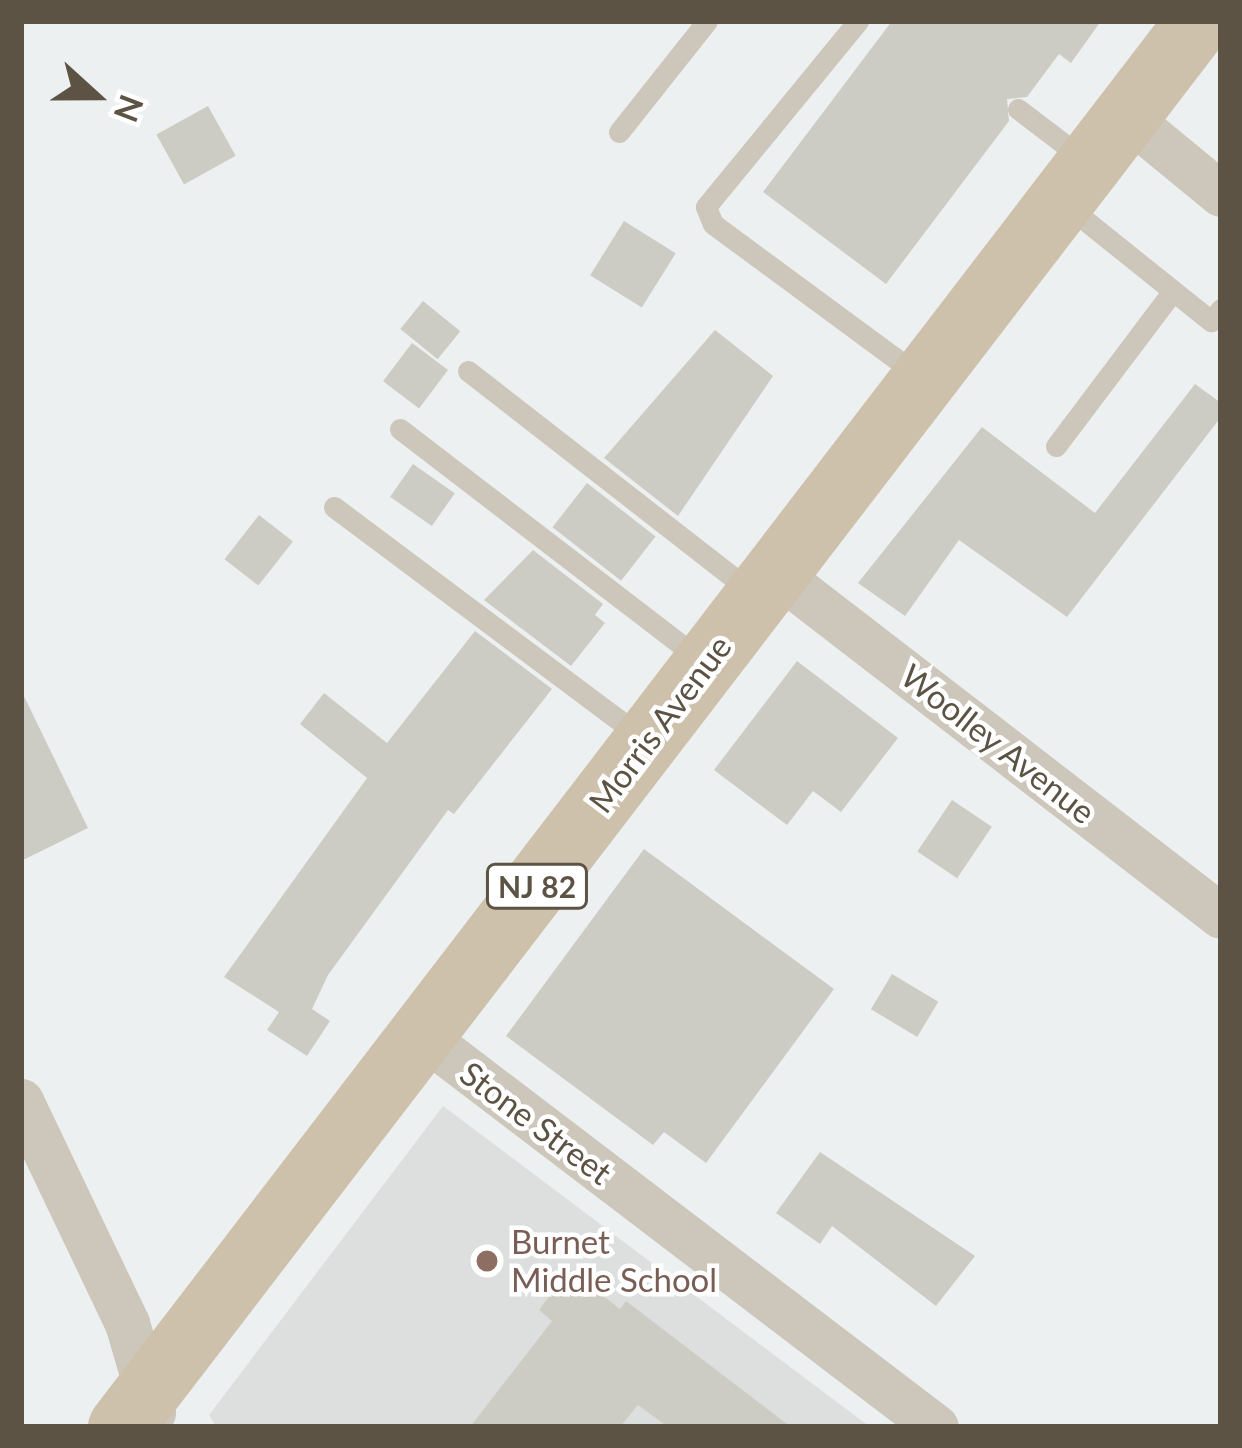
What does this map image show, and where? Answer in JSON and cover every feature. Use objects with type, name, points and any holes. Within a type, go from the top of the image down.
[{"type":"main road","name":"Morris Avenue","points":[[142,1416],[423,1036],[1092,160],[1181,27]]},
{"type":"street","points":[[1092,160],[1221,194]]},
{"type":"street","name":"Woolley Avenue","points":[[766,584],[1221,916]]},
{"type":"street","name":"Stone Street","points":[[423,1036],[936,1427]]},
{"type":"street","points":[[21,1101],[127,1323],[142,1416]]},
{"type":"lane","points":[[619,133],[706,21]]},
{"type":"lane","points":[[858,21],[706,207],[713,224],[924,379]]},
{"type":"lane","points":[[1018,109],[1092,160],[1173,291],[1211,321],[1221,309]]},
{"type":"lane","points":[[1056,446],[1173,291]]},
{"type":"lane","points":[[468,371],[766,584]]},
{"type":"lane","points":[[400,428],[706,664]]},
{"type":"lane","points":[[334,507],[647,741]]},
{"type":"shaded area","name":"Burnet Middle School","points":[[443,1106],[870,1427],[216,1427],[209,1415]]},
{"type":"building","points":[[892,21],[1101,21],[1071,63],[1059,54],[1027,97],[1007,99],[1009,121],[886,284],[763,192]]},
{"type":"building","points":[[208,106],[236,156],[184,184],[156,135]]},
{"type":"building","points":[[624,221],[676,253],[642,308],[590,275]]},
{"type":"building","points":[[423,301],[460,331],[438,359],[400,329]]},
{"type":"building","points":[[715,330],[773,376],[678,516],[604,458]]},
{"type":"building","points":[[412,343],[448,370],[419,408],[383,381]]},
{"type":"building","points":[[1195,384],[1221,403],[1221,417],[1067,617],[959,540],[905,616],[858,583],[982,427],[1095,513]]},
{"type":"building","points":[[413,464],[455,493],[432,526],[390,497]]},
{"type":"building","points":[[587,483],[656,537],[621,581],[553,527]]},
{"type":"building","points":[[259,515],[293,541],[258,586],[225,559]]},
{"type":"building","points":[[533,550],[603,604],[595,615],[605,623],[571,666],[484,600]]},
{"type":"building","points":[[475,631],[552,689],[454,814],[448,810],[328,975],[312,1009],[330,1021],[307,1056],[267,1030],[279,1012],[224,977],[367,778],[300,724],[324,693],[387,743]]},
{"type":"building","points":[[797,661],[898,738],[841,812],[813,791],[787,825],[714,770]]},
{"type":"building","points":[[21,690],[88,828],[21,861]]},
{"type":"building","points":[[952,800],[992,827],[957,878],[917,851]]},
{"type":"building","points":[[644,849],[834,989],[706,1163],[664,1132],[653,1145],[506,1036]]},
{"type":"building","points":[[892,974],[938,1002],[917,1037],[871,1009]]},
{"type":"building","points":[[820,1152],[975,1256],[936,1306],[832,1226],[820,1244],[776,1213]]},
{"type":"building","points":[[569,1269],[620,1309],[626,1301],[791,1427],[668,1427],[638,1405],[620,1427],[470,1427],[552,1321],[539,1310]]},
{"type":"place","name":"Burnet Middle School","points":[[487,1261]]}]
